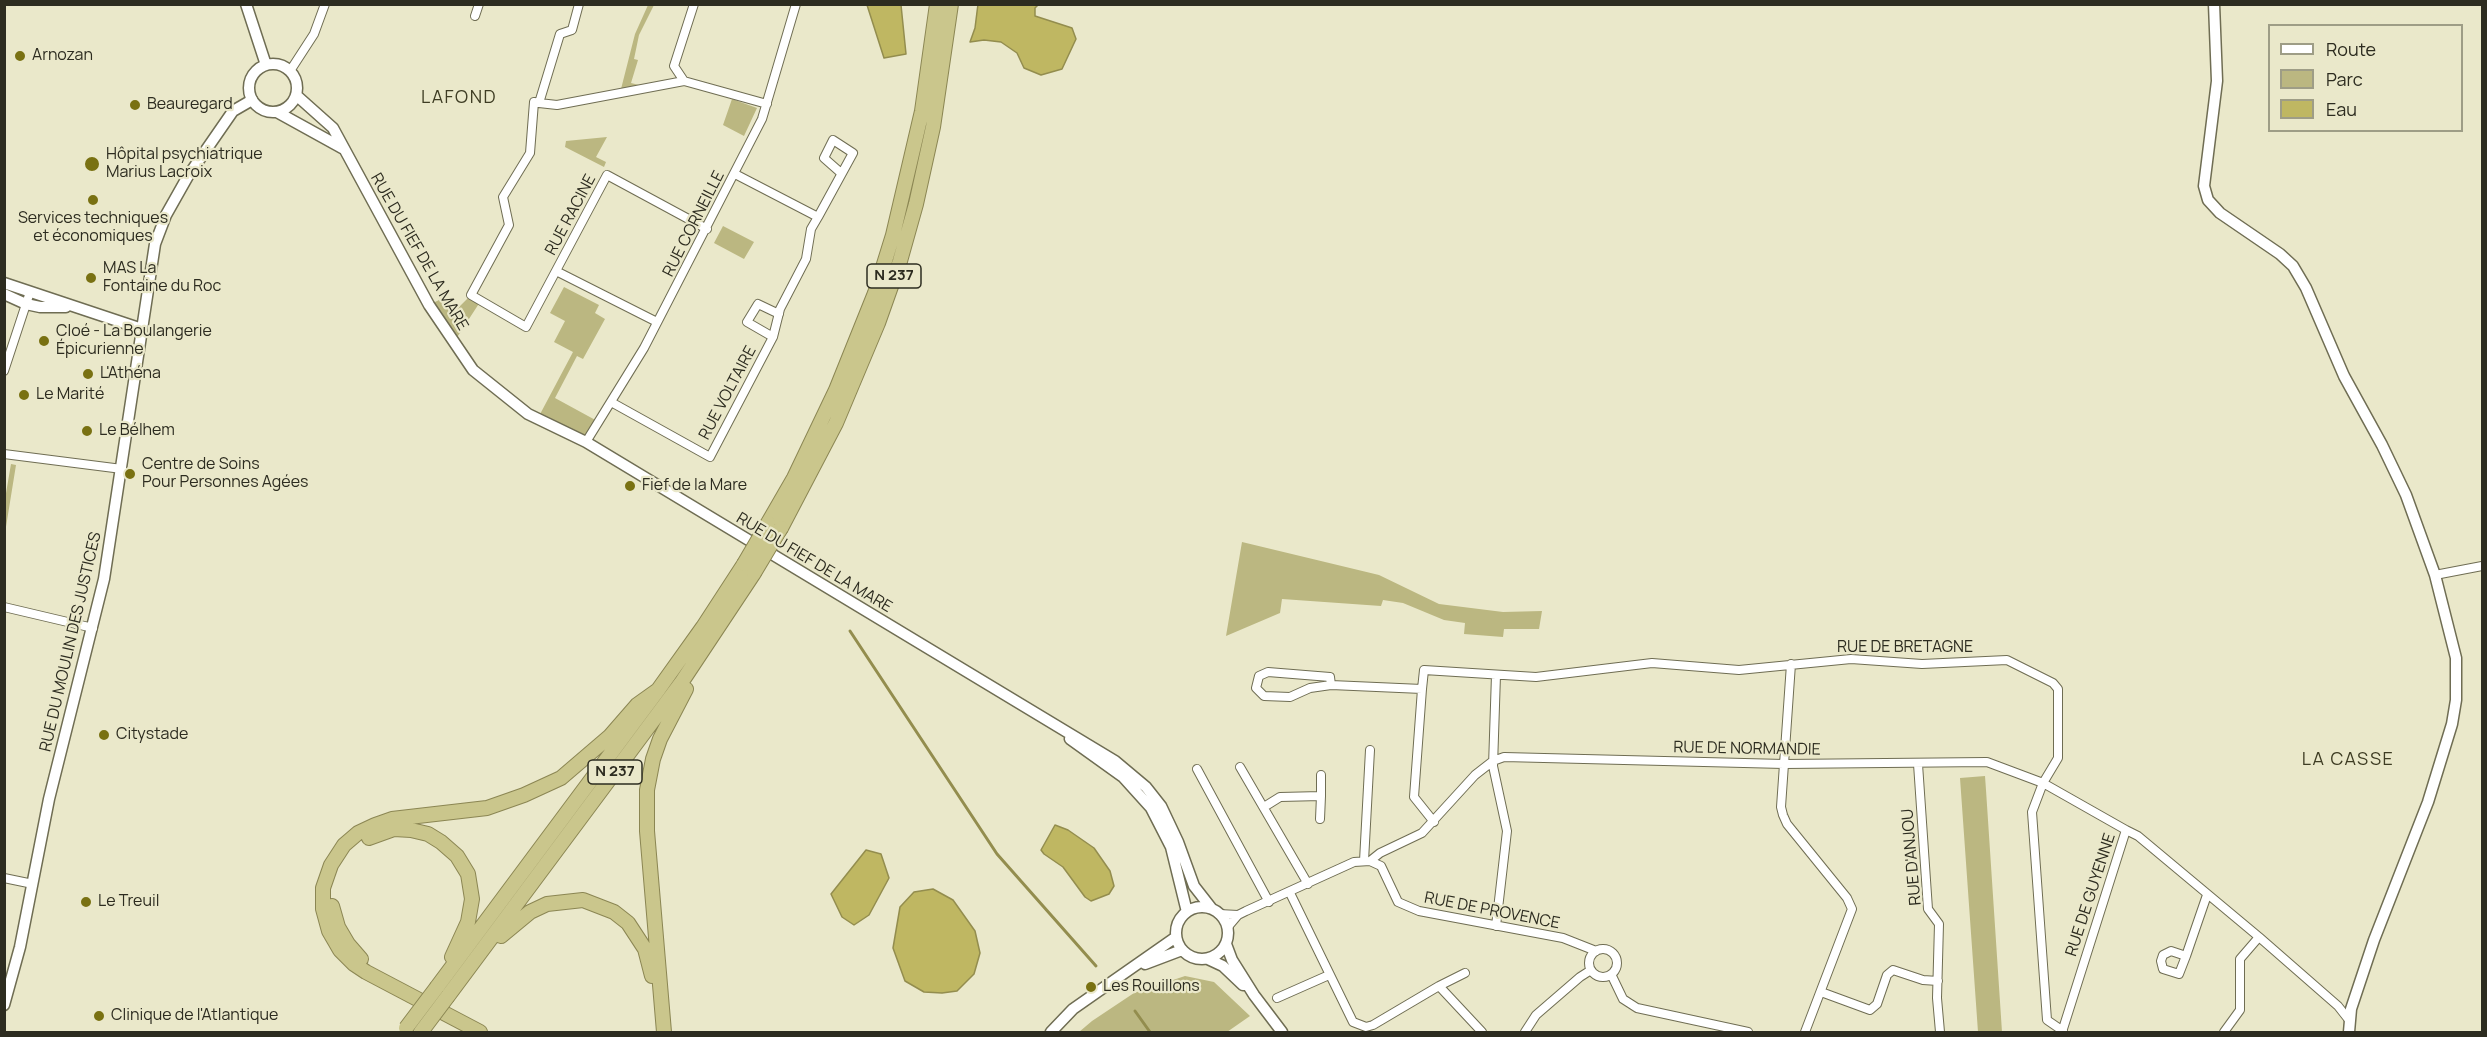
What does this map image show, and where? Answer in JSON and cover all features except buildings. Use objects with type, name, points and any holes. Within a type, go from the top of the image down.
[{"type":"highway","name":"N 237","points":[[774,526],[836,390],[875,293],[893,235],[922,111],[937,4]]},
{"type":"highway","name":"N 237","points":[[405,1030],[470,967],[719,629],[774,526],[806,483],[846,401],[900,261],[916,204],[933,127],[951,4]]},
{"type":"highway","name":"N 237","points":[[421,1032],[443,992],[703,627],[749,569]]},
{"type":"highway","points":[[664,1032],[647,831],[649,777],[656,749],[667,724],[703,664],[719,629]]},
{"type":"highway","points":[[480,1032],[354,964],[340,950],[329,931],[323,909],[323,888],[331,865],[344,845],[358,833],[392,819],[487,808],[524,795],[561,778],[610,736],[637,705],[658,690]]},
{"type":"highway","points":[[385,980],[348,944],[335,918],[332,891],[337,871],[348,854],[361,842],[378,833],[394,829],[411,830],[428,834],[441,842],[457,856],[468,874],[472,900],[468,922],[443,992]]},
{"type":"highway","points":[[470,967],[507,929],[530,912],[547,904],[568,900],[583,900],[598,904],[614,912],[628,923],[645,949],[652,978],[657,1032]]},
{"type":"main road","points":[[246,4],[266,65]]},
{"type":"main road","points":[[2214,4],[2217,81],[2204,186],[2208,200],[2220,213],[2280,254],[2293,266],[2306,288],[2344,376],[2382,445],[2406,495],[2436,575],[2456,658],[2456,700],[2452,724],[2428,802],[2374,940],[2350,1014],[2349,1032]]},
{"type":"main road","points":[[277,112],[289,106],[296,96],[296,82],[290,71],[279,64],[266,65],[259,68],[250,80],[252,100],[262,110],[277,112],[344,149]]},
{"type":"main road","name":"RUE DU FIEF DE LA MARE","points":[[296,96],[333,128],[429,305],[473,370],[528,414],[586,442],[1115,761],[1146,787],[1161,806],[1171,824],[1194,886],[1215,911]]},
{"type":"main road","name":"RUE DU MOULIN DES JUSTICES","points":[[4,1005],[13,978],[49,799],[93,628],[108,558],[155,244],[166,215],[188,176],[233,111],[252,100]]},
{"type":"main road","points":[[4,283],[142,329]]},
{"type":"main road","points":[[4,294],[26,304],[40,307],[72,307]]},
{"type":"main road","name":"RUE DU FIEF DE LA MARE","points":[[1054,726],[1123,777],[1151,807],[1171,847],[1187,912]]},
{"type":"main road","points":[[1254,995],[1223,966],[1208,959],[1194,958],[1182,950],[1176,937],[1178,923],[1187,912],[1203,907],[1215,911],[1227,928],[1226,944],[1232,960],[1254,995],[1282,1032]]},
{"type":"main road","points":[[1051,1032],[1072,1009],[1176,937]]},
{"type":"main road","points":[[1208,959],[1215,956],[1226,944]]},
{"type":"main road","points":[[1134,968],[1182,950]]},
{"type":"street","points":[[290,71],[314,34],[325,4]]},
{"type":"street","points":[[475,16],[480,4]]},
{"type":"street","points":[[579,4],[572,30],[560,34],[539,103],[557,105],[684,81],[767,104]]},
{"type":"street","points":[[669,84],[694,4]]},
{"type":"street","name":"RUE CORNEILLE","points":[[586,442],[657,322],[762,119],[796,4]]},
{"type":"street","points":[[674,66],[684,81]]},
{"type":"street","name":"RUE RACINE","points":[[539,103],[534,102],[530,153],[503,197],[509,225],[471,295],[480,302],[526,327],[607,175],[707,229]]},
{"type":"street","name":"RUE VOLTAIRE","points":[[611,402],[710,457],[773,337],[779,314],[806,259],[811,230],[842,173]]},
{"type":"street","points":[[735,174],[818,217]]},
{"type":"street","name":"RUE RACINE","points":[[556,271],[657,322]]},
{"type":"street","points":[[4,371],[30,292]]},
{"type":"street","name":"RUE VOLTAIRE","points":[[773,337],[747,322],[758,304],[779,314]]},
{"type":"street","points":[[4,454],[122,469]]},
{"type":"street","points":[[2436,575],[2482,566]]},
{"type":"street","points":[[4,608],[93,628]]},
{"type":"street","name":"RUE DE BRETAGNE","points":[[1422,689],[1424,670],[1536,677],[1652,663],[1739,670],[1851,659],[1922,664],[2007,660],[2053,683],[2058,689],[2058,758],[2043,783],[2032,812],[2048,1020],[2062,1032]]},
{"type":"street","points":[[1791,664],[1781,807],[1787,824],[1847,898],[1852,909],[1805,1032]]},
{"type":"street","points":[[1330,685],[1330,676],[1268,672],[1259,676],[1256,688],[1264,696],[1290,697],[1310,688],[1330,685],[1422,689],[1414,797],[1434,822]]},
{"type":"street","points":[[1496,675],[1492,761],[1507,831],[1496,926]]},
{"type":"street","points":[[1367,861],[1370,750]]},
{"type":"street","name":"RUE DE NORMANDIE","points":[[1492,761],[1504,757],[1784,764],[1987,762],[2043,783],[2126,830]]},
{"type":"street","points":[[1367,861],[1415,837],[1434,822],[1475,775],[1492,761]]},
{"type":"street","name":"RUE D'ANJOU","points":[[1918,764],[1928,909],[1939,924],[1940,1032]]},
{"type":"street","points":[[1240,767],[1308,884]]},
{"type":"street","points":[[1197,769],[1269,902]]},
{"type":"street","points":[[1320,819],[1321,775]]},
{"type":"street","points":[[1263,807],[1280,797],[1321,796]]},
{"type":"street","name":"RUE DE GUYENNE","points":[[2062,1032],[2126,830],[2138,836],[2350,1014]]},
{"type":"street","points":[[1227,928],[1238,915],[1354,862],[1367,861],[1381,866],[1386,850]]},
{"type":"street","name":"RUE DE PROVENCE","points":[[1381,866],[1398,902],[1419,912],[1563,938],[1596,951]]},
{"type":"street","points":[[4,878],[33,884]]},
{"type":"street","points":[[1290,893],[1358,1029],[1373,1025],[1465,973]]},
{"type":"street","points":[[2186,956],[2207,895]]},
{"type":"street","points":[[1215,911],[1238,915]]},
{"type":"street","points":[[2224,1032],[2240,1010],[2240,959],[2259,937]]},
{"type":"street","points":[[1611,974],[1601,976],[1591,970],[1589,960],[1596,951],[1604,949],[1613,954],[1616,962],[1611,974],[1623,999],[1637,1008],[1748,1032]]},
{"type":"street","points":[[1525,1032],[1536,1015],[1591,970]]},
{"type":"street","points":[[1821,992],[1870,1010],[1877,1004],[1887,975],[1893,970],[1923,980],[1938,981]]},
{"type":"street","points":[[1277,998],[1329,975]]},
{"type":"street","points":[[1439,986],[1482,1032]]},
{"type":"green space","points":[[648,5],[654,5],[639,35],[634,59],[638,60],[631,83],[639,85],[621,89],[635,34]]},
{"type":"green space","points":[[732,99],[757,108],[744,136],[723,125]]},
{"type":"green space","points":[[607,137],[596,157],[606,162],[604,167],[565,147],[566,141]]},
{"type":"green space","points":[[723,226],[754,242],[744,259],[714,243]]},
{"type":"green space","points":[[564,287],[599,305],[595,313],[605,319],[583,359],[577,356],[555,398],[599,422],[586,442],[538,418],[573,352],[554,342],[565,321],[550,313]]},
{"type":"green space","points":[[471,295],[480,302],[454,342],[429,305],[439,300],[457,309]]},
{"type":"green space","points":[[11,464],[16,465],[5,533],[5,499]]},
{"type":"green space","points":[[1242,542],[1379,575],[1439,604],[1503,612],[1542,611],[1539,629],[1504,629],[1503,637],[1464,634],[1465,623],[1444,620],[1403,603],[1383,600],[1381,606],[1282,599],[1280,613],[1226,636]]},
{"type":"green space","points":[[1985,776],[2002,1032],[1978,1032],[1960,778]]},
{"type":"green space","points":[[1185,976],[1214,982],[1250,1016],[1227,1032],[1079,1032],[1134,993]]},
{"type":"water","points":[[978,4],[1038,5],[1035,8],[1035,16],[1072,28],[1076,39],[1062,69],[1041,75],[1024,68],[1017,53],[1001,42],[984,40],[970,42],[975,28]]},
{"type":"water","points":[[867,5],[901,5],[906,54],[884,58]]},
{"type":"water","points":[[1055,825],[1068,830],[1094,848],[1110,871],[1114,886],[1109,894],[1091,901],[1085,897],[1063,867],[1044,854],[1041,850]]},
{"type":"water","points":[[866,850],[881,854],[889,878],[869,915],[854,925],[842,917],[831,894]]},
{"type":"water","points":[[933,889],[953,900],[975,931],[980,953],[974,974],[957,991],[924,992],[905,981],[893,948],[900,907],[914,892]]},
{"type":"waterway","points":[[850,631],[997,854],[1096,966]]},
{"type":"waterway","points":[[1135,1011],[1150,1032]]},
{"type":"place","name":"Arnozan","points":[[20,56]]},
{"type":"place","name":"Beauregard","points":[[135,105]]},
{"type":"place","name":"Hôpital psychiatrique Marius Lacroix","points":[[92,164]]},
{"type":"place","name":"Services techniques et économiques","points":[[93,200]]},
{"type":"place","name":"MAS La Fontaine du Roc","points":[[91,278]]},
{"type":"place","name":"Cloé - La Boulangerie Épicurienne","points":[[44,341]]},
{"type":"place","name":"L'Athéna","points":[[88,374]]},
{"type":"place","name":"Le Marité","points":[[24,395]]},
{"type":"place","name":"Le Bélhem","points":[[87,431]]},
{"type":"place","name":"Centre de Soins Pour Personnes Agées","points":[[130,474]]},
{"type":"place","name":"Fief de la Mare","points":[[630,486]]},
{"type":"place","name":"Citystade","points":[[104,735]]},
{"type":"place","name":"Le Treuil","points":[[86,902]]},
{"type":"place","name":"Les Rouillons","points":[[1091,987]]},
{"type":"place","name":"Clinique de l'Atlantique","points":[[99,1016]]},
{"type":"district","name":"LAFOND","points":[[459,98]]},
{"type":"district","name":"LA CASSE","points":[[2348,760]]}]
